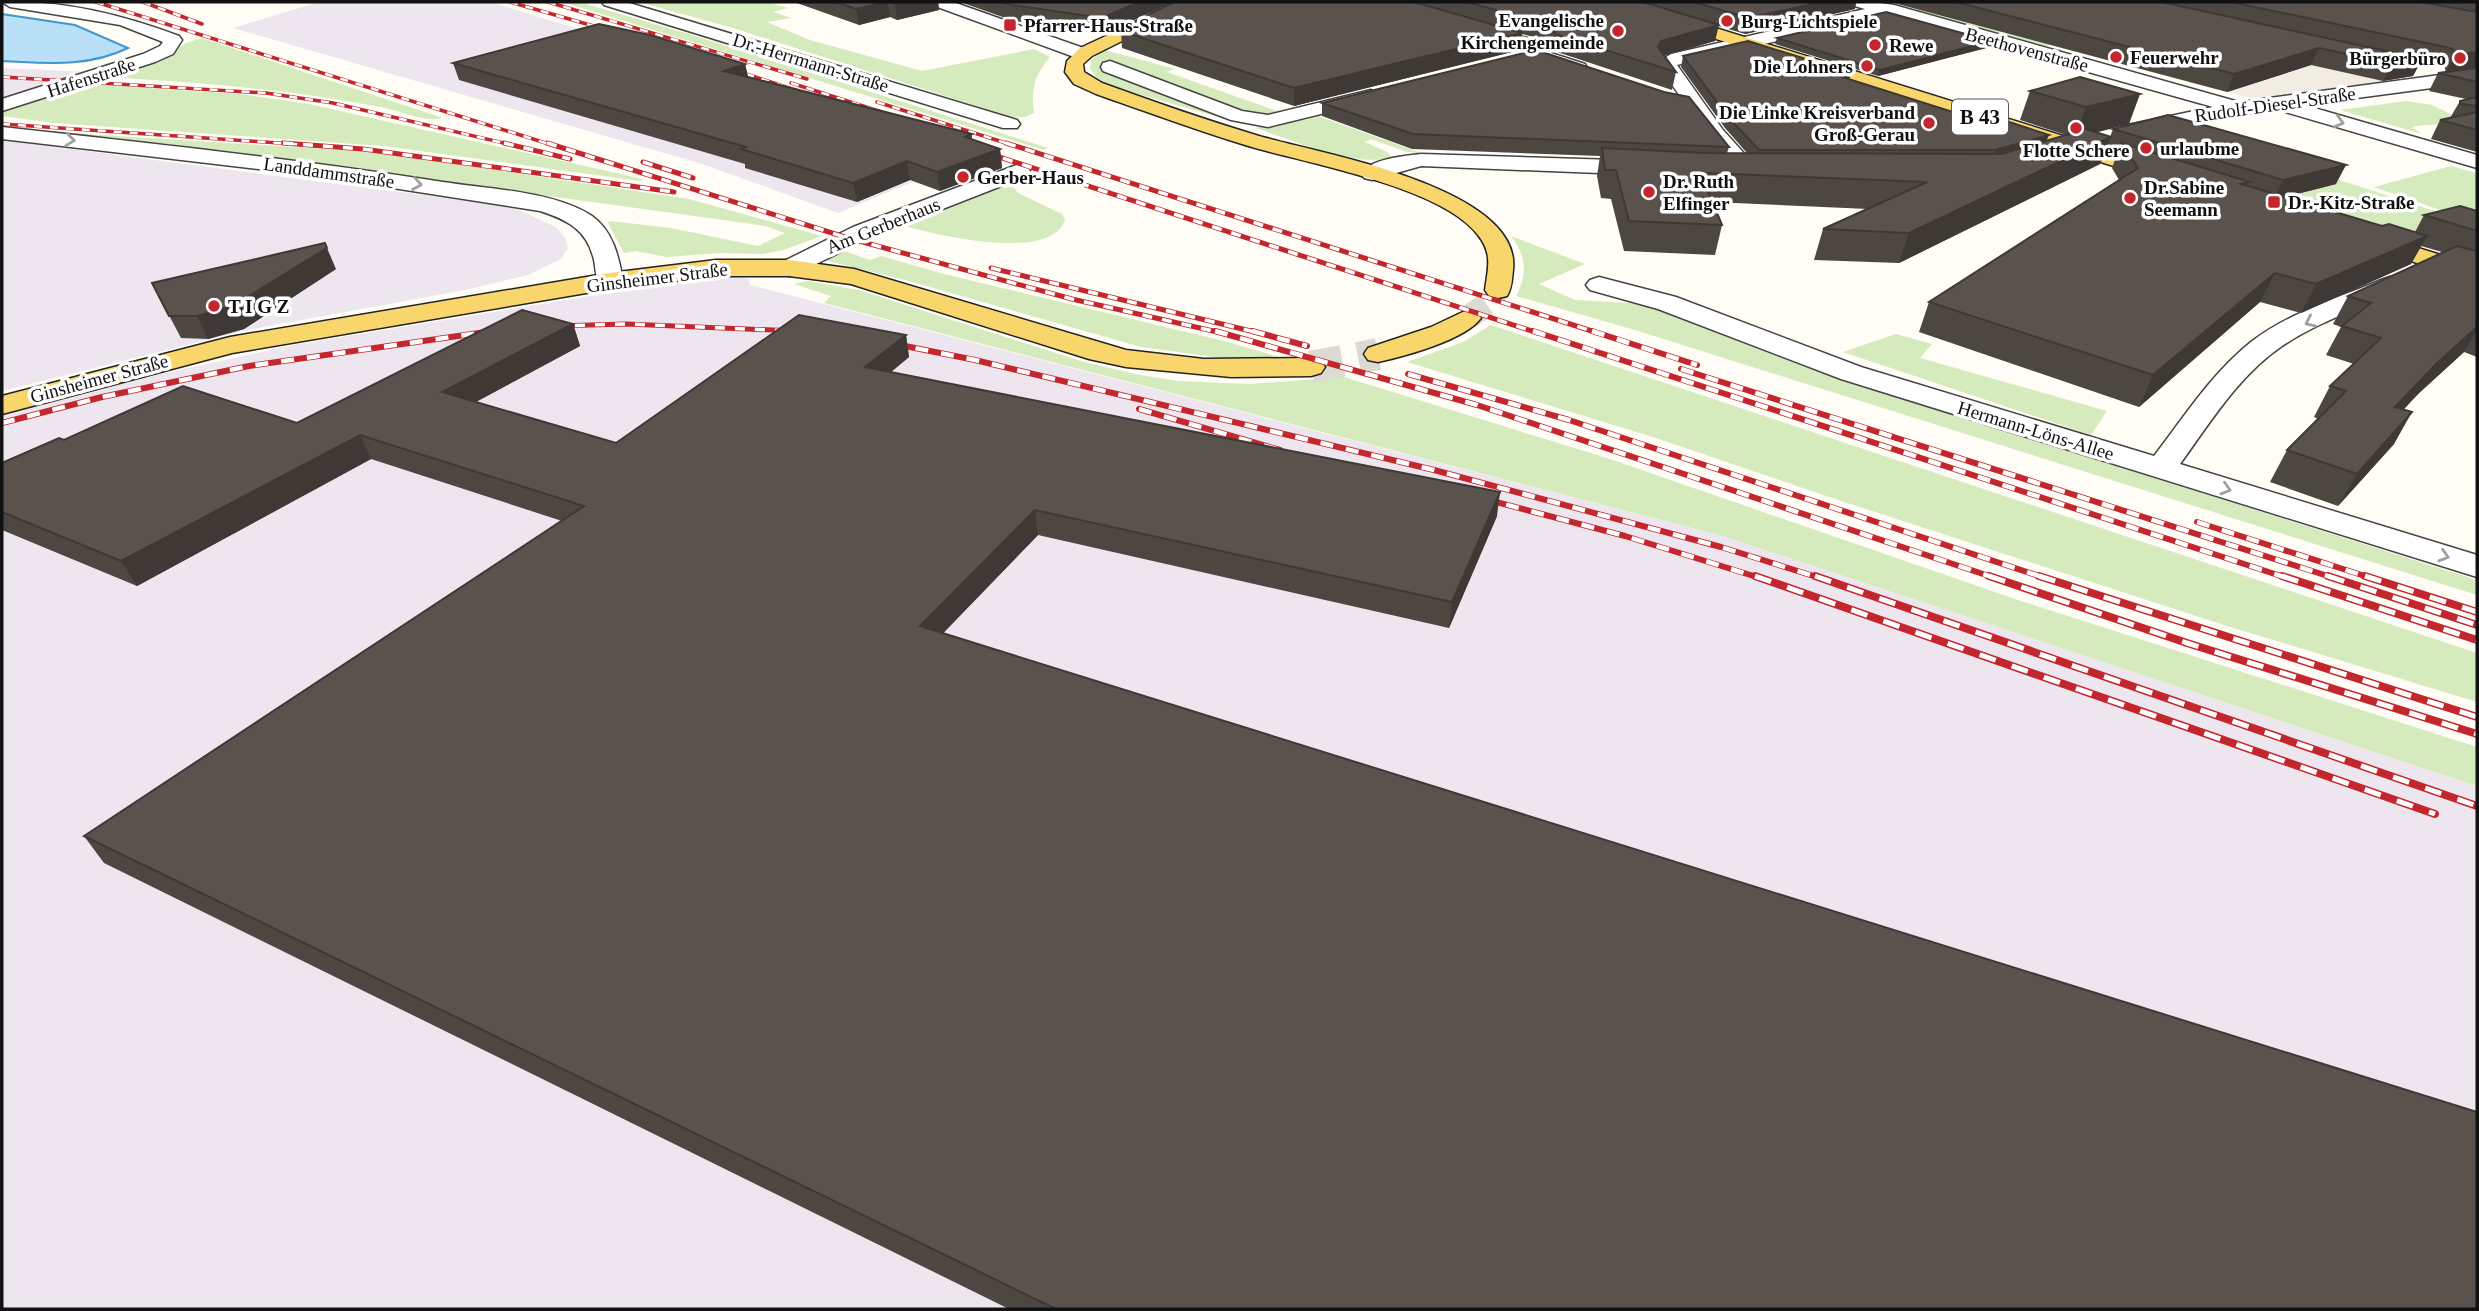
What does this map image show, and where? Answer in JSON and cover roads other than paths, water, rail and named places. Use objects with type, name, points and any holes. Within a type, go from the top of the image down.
[{"type":"main road","points":[[1192,2],[1083,54],[1071,67],[1077,78],[1102,90],[1150,105],[1223,122],[1280,140],[1327,159],[1398,180],[1443,198],[1470,216],[1495,242],[1505,270],[1498,290]]},
{"type":"main road","name":"B 43","points":[[1616,2],[2190,183]]},
{"type":"main road","points":[[2347,233],[2477,274]]},
{"type":"main road","name":"Ginsheimer Straße","points":[[2,405],[230,345],[610,281],[702,269],[789,268],[836,274],[881,284],[1099,353],[1137,361],[1228,370],[1311,367]]},
{"type":"main road","points":[[1378,354],[1441,333],[1467,318]]},
{"type":"street","name":"Hafenstraße","points":[[2,105],[149,58],[167,50],[173,40],[124,21],[10,2]]},
{"type":"street","name":"Dr.-Herrmann-Straße","points":[[610,2],[1010,124]]},
{"type":"street","points":[[938,2],[1057,47],[1083,54]]},
{"type":"street","points":[[1386,2],[1543,50],[1509,61]]},
{"type":"street","name":"Beethovenstraße","points":[[1857,2],[2238,108]]},
{"type":"street","points":[[1724,171],[1759,171],[1694,103],[1666,64],[1677,58],[1916,2]]},
{"type":"street","points":[[1536,54],[1599,75]]},
{"type":"street","points":[[1110,67],[1238,116],[1268,121],[1389,91]]},
{"type":"street","points":[[2406,67],[2471,79]]},
{"type":"street","name":"Rudolf-Diesel-Straße","points":[[2075,147],[2161,123],[2238,108],[2471,79]]},
{"type":"street","points":[[1669,99],[1694,103]]},
{"type":"street","points":[[2273,103],[2477,162]]},
{"type":"street","name":"Landdammstraße","points":[[2,132],[309,168],[544,205],[577,216],[591,227],[600,238],[607,254],[610,281]]},
{"type":"street","points":[[2041,157],[2075,147]]},
{"type":"street","points":[[1372,173],[1410,161],[1675,170]]},
{"type":"street","points":[[1398,180],[1427,167],[1454,161]]},
{"type":"street","name":"Am Gerberhaus","points":[[789,268],[855,235],[1019,171]]},
{"type":"street","points":[[2161,468],[2224,386],[2261,348],[2278,337],[2439,262]]},
{"type":"street","name":"Hermann-Löns-Allee","points":[[1599,285],[1667,303],[1851,373],[2477,566]]},
{"type":"water","points":[[2,14],[75,25],[128,48],[97,59],[82,61],[2,61]]},
{"type":"tunnel","points":[[1467,318],[1488,304],[1498,290]]},
{"type":"tunnel","points":[[1311,367],[1378,354]]},
{"type":"railway","points":[[96,2],[552,145]]},
{"type":"railway","points":[[143,2],[202,24]]},
{"type":"railway","points":[[510,2],[611,31]]},
{"type":"railway","points":[[548,2],[807,79]]},
{"type":"railway","points":[[731,69],[801,92]]},
{"type":"railway","points":[[2,77],[266,93],[333,103],[512,145]]},
{"type":"railway","points":[[791,83],[888,114]]},
{"type":"railway","points":[[877,102],[1012,145]]},
{"type":"railway","points":[[2,124],[308,145]]},
{"type":"railway","points":[[283,143],[363,149],[674,192]]},
{"type":"railway","points":[[504,143],[570,159]]},
{"type":"railway","points":[[547,143],[848,238],[1072,299],[1222,333]]},
{"type":"railway","points":[[1006,143],[1598,333]]},
{"type":"railway","points":[[984,152],[1538,333]]},
{"type":"railway","points":[[643,162],[693,178]]},
{"type":"railway","points":[[991,268],[1259,333]]},
{"type":"railway","points":[[555,326],[626,324],[796,331]]},
{"type":"railway","points":[[2,423],[102,397],[249,366],[493,331]]},
{"type":"railway","points":[[481,333],[496,331]]},
{"type":"railway","points":[[1215,331],[1477,405],[1995,578]]},
{"type":"railway","points":[[1252,331],[1307,346]]},
{"type":"railway","points":[[1533,331],[2287,578]]},
{"type":"railway","points":[[1592,331],[1697,365]]},
{"type":"railway","points":[[890,343],[975,360],[1434,470],[1721,547],[1820,578]]},
{"type":"railway","points":[[1681,369],[2334,578]]},
{"type":"railway","points":[[1408,374],[1569,420],[2045,578]]},
{"type":"railway","points":[[1139,409],[1280,450]]},
{"type":"railway","points":[[1481,498],[1625,536],[1760,578]]},
{"type":"railway","points":[[2197,522],[2371,578]]},
{"type":"railway","points":[[1755,576],[2435,814]]},
{"type":"railway","points":[[1815,576],[2477,806]]},
{"type":"railway","points":[[1989,576],[2187,643],[2477,734]]},
{"type":"railway","points":[[2039,576],[2477,717]]},
{"type":"railway","points":[[2282,576],[2477,640]]},
{"type":"railway","points":[[2328,576],[2477,625]]},
{"type":"railway","points":[[2365,576],[2477,612]]},
{"type":"place","name":"Burg-Lichtspiele","points":[[1727,21]]},
{"type":"place","name":"Pfarrer-Haus-Straße","points":[[1010,25]]},
{"type":"place","name":"Evangelische Kirchengemeinde","points":[[1618,31]]},
{"type":"place","name":"Rewe","points":[[1875,45]]},
{"type":"place","name":"Feuerwehr","points":[[2116,57]]},
{"type":"place","name":"Bürgerbüro","points":[[2460,58]]},
{"type":"place","name":"Die Lohners","points":[[1867,66]]},
{"type":"place","name":"Die Linke Kreisverband Groß-Gerau","points":[[1929,123]]},
{"type":"place","name":"Flotte Schere","points":[[2076,128]]},
{"type":"place","name":"urlaubme","points":[[2146,148]]},
{"type":"place","name":"Gerber-Haus","points":[[963,177]]},
{"type":"place","name":"Dr. Ruth Elfinger","points":[[1649,192]]},
{"type":"place","name":"Dr.Sabine Seemann","points":[[2130,198]]},
{"type":"place","name":"Dr.-Kitz-Straße","points":[[2274,202]]},
{"type":"place","name":"T I G Z","points":[[214,306]]}]
